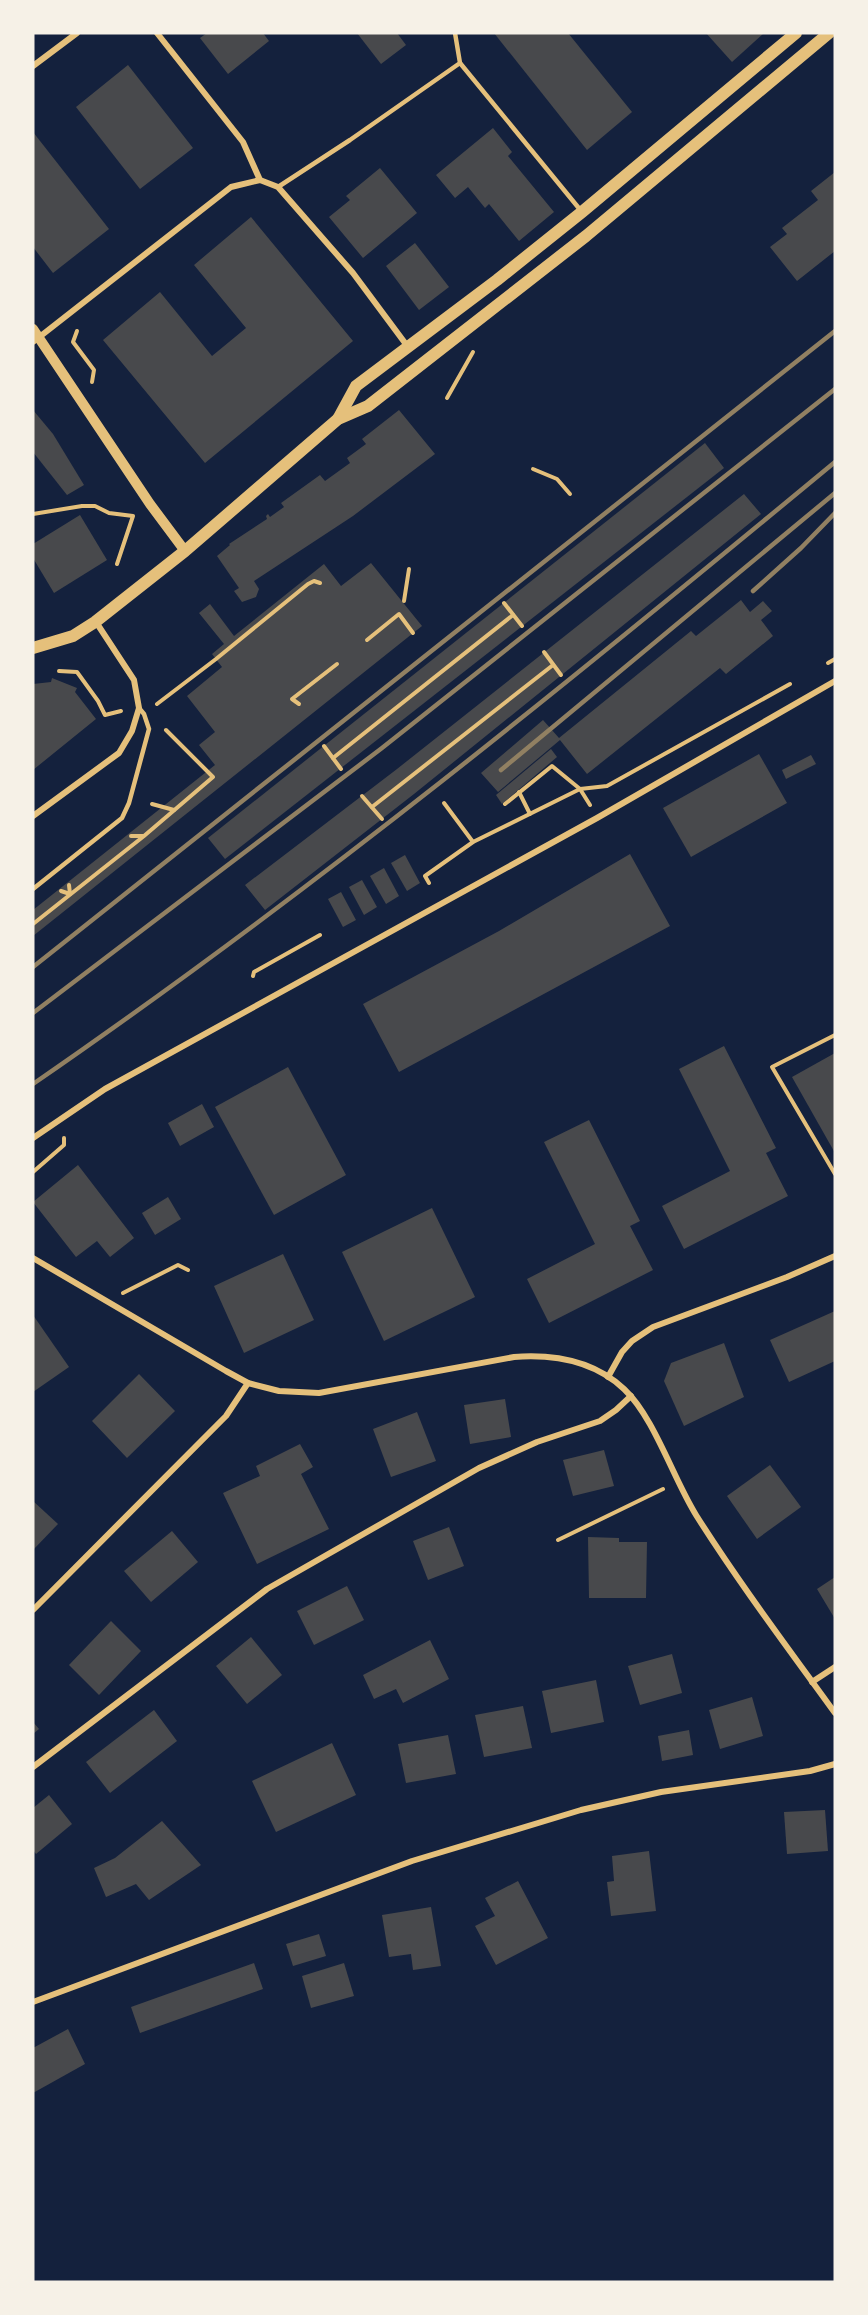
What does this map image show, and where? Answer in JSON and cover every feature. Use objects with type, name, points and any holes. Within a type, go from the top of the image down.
[{"type":"main road","points":[[338,419],[356,387],[582,212],[796,33]]},
{"type":"main road","points":[[33,648],[73,636],[95,622],[185,551],[338,419],[368,406],[586,236],[829,33]]},
{"type":"street","points":[[33,66],[77,33]]},
{"type":"street","points":[[157,33],[243,142],[260,180]]},
{"type":"street","points":[[185,551],[150,504],[35,336],[231,187],[260,180],[278,187],[353,273],[408,347]]},
{"type":"street","points":[[34,813],[118,753],[132,731],[139,708],[134,680],[95,622]]},
{"type":"street","points":[[33,1138],[105,1089],[597,818],[835,681]]},
{"type":"street","points":[[608,1377],[622,1352],[632,1341],[653,1327],[787,1277],[835,1256]]},
{"type":"street","points":[[33,1258],[248,1383],[279,1391],[319,1393],[514,1357],[535,1356],[573,1360],[608,1377],[631,1396],[644,1413],[677,1482],[696,1514],[835,1713]]},
{"type":"street","points":[[33,1610],[226,1416],[248,1383]]},
{"type":"street","points":[[33,1767],[267,1589],[478,1468],[526,1446],[600,1421],[631,1396]]},
{"type":"street","points":[[812,1682],[835,1667]]},
{"type":"street","points":[[33,2002],[412,1861],[581,1810],[661,1792],[810,1771],[835,1764]]},
{"type":"lane","points":[[455,33],[460,63],[582,212]]},
{"type":"lane","points":[[278,187],[460,63]]},
{"type":"lane","points":[[33,889],[122,818],[129,803],[149,729],[144,714],[139,708]]},
{"type":"path","points":[[78,328],[73,342],[94,370]]},
{"type":"path","points":[[447,398],[474,348]]},
{"type":"path","points":[[533,469],[557,479],[570,494]]},
{"type":"path","points":[[33,514],[95,506],[109,513],[132,516],[117,564]]},
{"type":"path","points":[[404,601],[409,568]]},
{"type":"path","points":[[161,703],[308,584],[314,581],[320,583]]},
{"type":"path","points":[[504,603],[522,626]]},
{"type":"path","points":[[367,640],[399,614],[413,633]]},
{"type":"path","points":[[333,758],[513,615]]},
{"type":"path","points":[[230,640],[234,645]]},
{"type":"path","points":[[544,652],[561,675]]},
{"type":"path","points":[[825,664],[835,659]]},
{"type":"path","points":[[299,704],[292,699],[337,664]]},
{"type":"path","points":[[372,807],[554,664]]},
{"type":"path","points":[[59,670],[77,672],[105,715]]},
{"type":"path","points":[[429,883],[425,876],[473,843],[580,789],[608,786],[796,681]]},
{"type":"path","points":[[33,924],[144,836],[213,777],[166,729]]},
{"type":"path","points":[[324,746],[341,769]]},
{"type":"path","points":[[505,804],[552,766],[580,789]]},
{"type":"path","points":[[519,792],[530,814]]},
{"type":"path","points":[[362,796],[382,819]]},
{"type":"path","points":[[444,803],[473,843]]},
{"type":"path","points":[[152,804],[174,810]]},
{"type":"path","points":[[131,836],[144,836]]},
{"type":"path","points":[[69,885],[70,894]]},
{"type":"path","points":[[61,891],[70,894]]},
{"type":"path","points":[[253,976],[254,972],[320,935]]},
{"type":"path","points":[[835,1035],[772,1067],[835,1174]]},
{"type":"path","points":[[33,1172],[64,1145]]},
{"type":"path","points":[[112,1305],[126,1290],[178,1265],[188,1270]]},
{"type":"path","points":[[558,1540],[677,1482]]},
{"type":"building","points":[[207,33],[263,33],[269,41],[228,74],[200,38]]},
{"type":"building","points":[[357,33],[397,33],[406,45],[381,64]]},
{"type":"building","points":[[494,33],[568,33],[632,112],[587,150]]},
{"type":"building","points":[[706,33],[764,33],[732,62]]},
{"type":"building","points":[[128,65],[193,148],[140,189],[76,107]]},
{"type":"building","points":[[493,128],[512,152],[508,156],[554,212],[519,241],[489,204],[485,208],[468,187],[455,198],[436,175]]},
{"type":"building","points":[[33,132],[109,229],[53,273],[33,247]]},
{"type":"building","points":[[380,168],[417,213],[363,258],[329,217],[350,200],[346,196]]},
{"type":"building","points":[[835,172],[835,251],[797,281],[770,247],[787,234],[782,228],[818,200],[811,191]]},
{"type":"building","points":[[251,217],[353,341],[205,463],[103,340],[160,292],[212,356],[246,328],[194,265]]},
{"type":"building","points":[[415,243],[449,287],[419,310],[386,266]]},
{"type":"building","points":[[33,410],[53,434],[84,485],[67,495],[33,452]]},
{"type":"building","points":[[399,410],[435,454],[353,516],[254,581],[259,589],[256,597],[242,602],[234,591],[239,588],[217,556],[229,544],[267,519],[268,514],[270,517],[284,507],[281,503],[320,475],[325,481],[350,463],[347,458],[366,444],[362,439]]},
{"type":"building","points":[[705,443],[724,468],[225,859],[208,838]]},
{"type":"building","points":[[744,494],[761,514],[414,794],[265,910],[245,885],[397,769]]},
{"type":"building","points":[[80,515],[107,560],[54,593],[33,558],[33,544]]},
{"type":"building","points":[[371,563],[422,626],[33,936],[33,910],[215,765],[199,745],[215,732],[187,696],[222,667],[212,654],[224,644],[199,613],[210,604],[234,636],[324,564],[341,586]]},
{"type":"building","points":[[741,600],[750,612],[763,601],[772,611],[761,620],[773,636],[726,674],[720,668],[587,774],[560,740],[498,792],[481,773],[543,720],[559,738],[691,631],[696,636]]},
{"type":"building","points":[[52,678],[77,688],[75,692],[96,719],[33,770],[33,684],[51,682]]},
{"type":"building","points":[[551,749],[557,757],[502,804],[496,795]]},
{"type":"building","points":[[759,754],[787,803],[691,857],[663,808]]},
{"type":"building","points":[[811,755],[816,764],[786,779],[782,770]]},
{"type":"building","points":[[630,854],[670,926],[399,1072],[363,1004],[499,931]]},
{"type":"building","points":[[405,855],[420,883],[407,891],[391,863]]},
{"type":"building","points":[[384,868],[399,896],[386,904],[370,876]]},
{"type":"building","points":[[362,880],[377,907],[364,915],[349,887]]},
{"type":"building","points":[[341,892],[356,920],[343,927],[328,899]]},
{"type":"building","points":[[724,1046],[776,1148],[766,1153],[788,1196],[684,1249],[662,1206],[730,1171],[679,1069]]},
{"type":"building","points":[[835,1053],[835,1153],[792,1077]]},
{"type":"building","points":[[288,1067],[346,1175],[274,1215],[215,1107]]},
{"type":"building","points":[[202,1104],[214,1127],[180,1146],[168,1123]]},
{"type":"building","points":[[589,1120],[640,1221],[630,1226],[653,1270],[549,1323],[527,1279],[595,1244],[544,1142]]},
{"type":"building","points":[[78,1165],[134,1238],[110,1257],[97,1241],[76,1257],[33,1202]]},
{"type":"building","points":[[168,1197],[181,1219],[155,1235],[142,1213]]},
{"type":"building","points":[[432,1208],[475,1297],[384,1341],[342,1252]]},
{"type":"building","points":[[283,1254],[314,1320],[244,1353],[214,1286]]},
{"type":"building","points":[[835,1311],[835,1361],[789,1382],[770,1340]]},
{"type":"building","points":[[33,1315],[69,1367],[33,1392]]},
{"type":"building","points":[[724,1343],[744,1397],[684,1426],[664,1381],[671,1363]]},
{"type":"building","points":[[139,1374],[175,1411],[127,1458],[92,1421]]},
{"type":"building","points":[[505,1399],[511,1437],[470,1444],[464,1405]]},
{"type":"building","points":[[417,1412],[436,1461],[391,1477],[373,1429]]},
{"type":"building","points":[[300,1444],[313,1467],[301,1474],[329,1529],[257,1564],[223,1493],[260,1476],[256,1466]]},
{"type":"building","points":[[604,1450],[614,1486],[573,1496],[563,1460]]},
{"type":"building","points":[[770,1465],[801,1507],[757,1539],[727,1496]]},
{"type":"building","points":[[33,1501],[58,1524],[33,1550]]},
{"type":"building","points":[[449,1527],[464,1566],[428,1580],[413,1541]]},
{"type":"building","points":[[172,1531],[198,1562],[151,1602],[124,1571]]},
{"type":"building","points":[[588,1537],[619,1538],[619,1542],[647,1542],[646,1598],[589,1598]]},
{"type":"building","points":[[835,1577],[835,1619],[817,1589]]},
{"type":"building","points":[[347,1586],[364,1620],[314,1645],[297,1611]]},
{"type":"building","points":[[111,1621],[141,1651],[99,1695],[69,1665]]},
{"type":"building","points":[[251,1637],[282,1675],[247,1704],[216,1666]]},
{"type":"building","points":[[430,1640],[449,1679],[403,1703],[396,1689],[374,1699],[363,1675]]},
{"type":"building","points":[[672,1654],[682,1693],[640,1705],[628,1666]]},
{"type":"building","points":[[596,1680],[604,1722],[551,1733],[542,1691]]},
{"type":"building","points":[[752,1697],[763,1736],[720,1749],[709,1710]]},
{"type":"building","points":[[523,1706],[532,1748],[484,1757],[475,1715]]},
{"type":"building","points":[[154,1710],[177,1741],[110,1793],[86,1762]]},
{"type":"building","points":[[33,1722],[39,1729],[33,1734]]},
{"type":"building","points":[[689,1730],[693,1755],[662,1761],[658,1736]]},
{"type":"building","points":[[448,1735],[456,1774],[406,1783],[398,1744]]},
{"type":"building","points":[[332,1743],[356,1795],[276,1832],[252,1781]]},
{"type":"building","points":[[49,1795],[72,1824],[36,1854],[33,1850],[33,1808]]},
{"type":"building","points":[[825,1810],[828,1851],[787,1854],[784,1812]]},
{"type":"building","points":[[162,1821],[201,1865],[149,1900],[136,1884],[106,1897],[94,1868],[115,1858]]},
{"type":"building","points":[[649,1851],[656,1911],[611,1916],[607,1882],[614,1881],[612,1856]]},
{"type":"building","points":[[518,1881],[548,1938],[496,1965],[475,1926],[495,1916],[485,1898]]},
{"type":"building","points":[[431,1907],[441,1966],[413,1970],[411,1954],[389,1957],[382,1915]]},
{"type":"building","points":[[319,1934],[326,1956],[293,1966],[286,1944]]},
{"type":"building","points":[[254,1963],[263,1989],[140,2033],[131,2007]]},
{"type":"building","points":[[344,1963],[354,1996],[311,2008],[302,1976]]},
{"type":"building","points":[[68,2029],[85,2064],[33,2093],[33,2048]]},
{"type":"railway","points":[[33,967],[835,331]]},
{"type":"railway","points":[[33,1013],[382,748],[835,389]]},
{"type":"railway","points":[[33,1084],[137,1011],[341,860],[540,703],[835,462]]},
{"type":"railway","points":[[501,770],[835,493]]},
{"type":"railway","points":[[753,591],[801,548],[835,513]]}]
